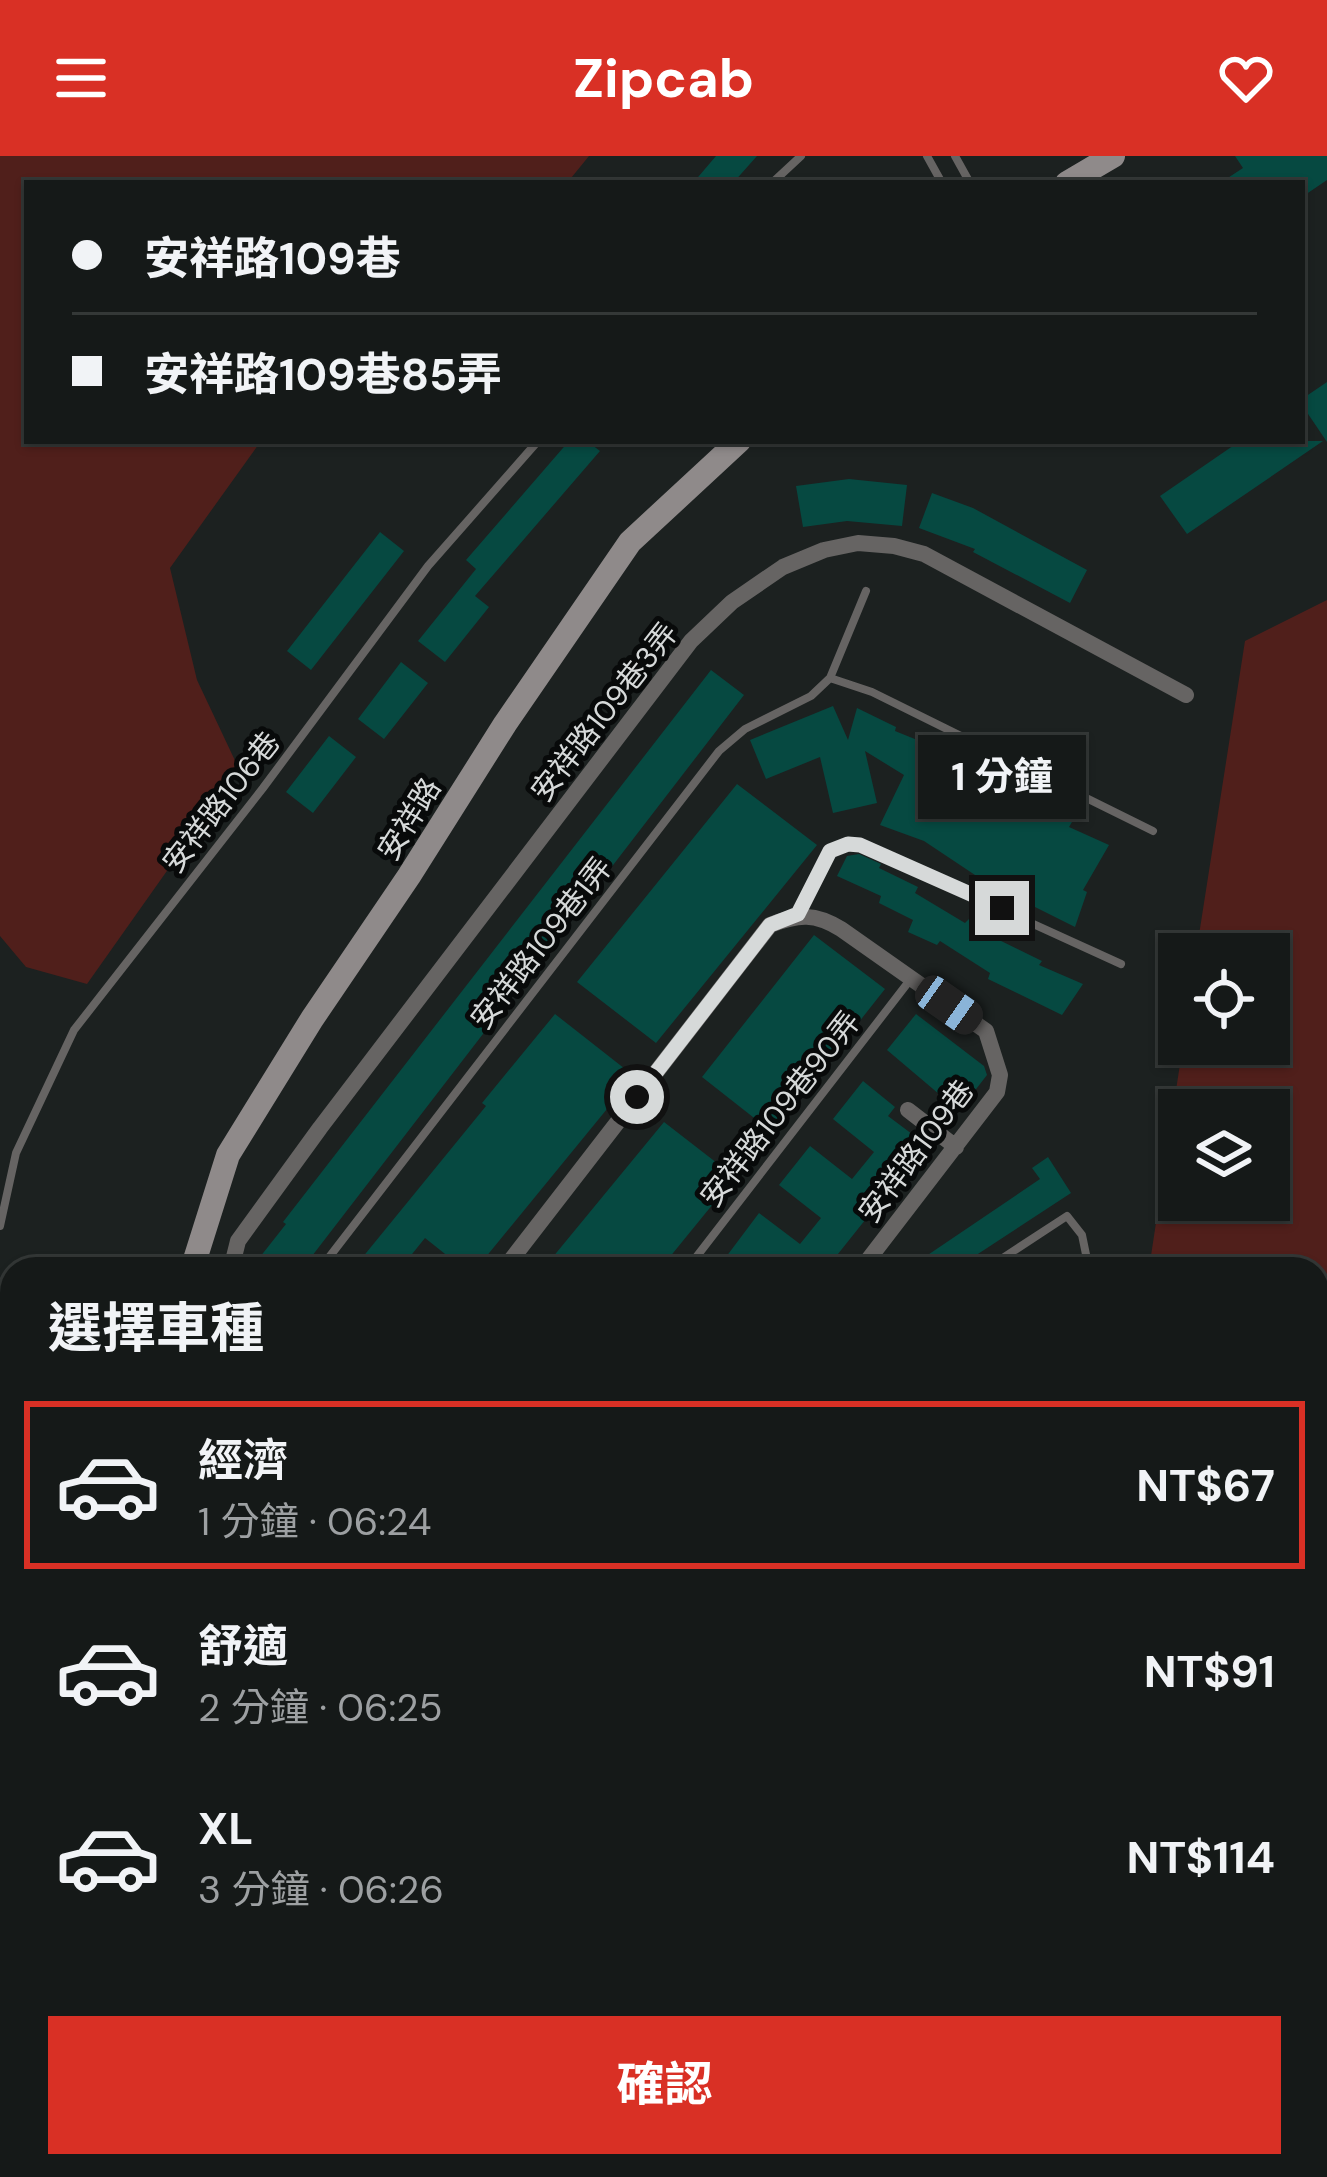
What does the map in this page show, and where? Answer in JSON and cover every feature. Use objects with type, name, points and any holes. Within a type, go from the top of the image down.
[{"type":"street","points":[[1072,180],[1113,156]]},
{"type":"street","name":"安祥路","points":[[196,1257],[229,1155],[505,724],[630,542],[736,444]]},
{"type":"street","name":"安祥路109巷3弄","points":[[234,1257],[238,1241],[320,1128],[692,641],[732,602],[783,567],[858,542],[924,554],[1186,695]]},
{"type":"street","points":[[513,1257],[770,925],[798,914]]},
{"type":"street","name":"安祥路109巷","points":[[798,914],[823,918],[986,1031],[1000,1075],[997,1092],[870,1257]]},
{"type":"street","points":[[908,1110],[956,1147]]},
{"type":"lane","points":[[775,180],[801,156]]},
{"type":"lane","name":"安祥路106巷","points":[[0,1226],[16,1153],[74,1030],[428,566],[535,444]]},
{"type":"lane","points":[[866,591],[830,678],[872,692],[1154,831]]},
{"type":"lane","name":"安祥路109巷1弄","points":[[329,1257],[719,751],[745,729],[811,696],[830,678]]},
{"type":"lane","points":[[798,914],[830,851],[860,845],[1121,964]]},
{"type":"lane","name":"安祥路109巷90弄","points":[[696,1257],[911,979]]},
{"type":"lane","points":[[1004,1257],[1067,1216],[1082,1235],[1087,1257]]},
{"type":"shaded area","points":[[0,156],[589,156],[569,180],[24,180],[24,444],[259,444],[170,568],[197,680],[239,769],[87,984],[26,967],[0,936]]},
{"type":"shaded area","points":[[1327,600],[1327,1257],[1151,1257],[1158,1209],[1158,1221],[1290,1221],[1290,1089],[1176,1089],[1180,1065],[1290,1065],[1290,933],[1199,933],[1245,641]]},
{"type":"building","points":[[716,156],[757,156],[736,180],[696,180]]},
{"type":"building","points":[[1235,156],[1327,156],[1327,180],[1305,195],[1305,180],[1225,180],[1243,168]]},
{"type":"building","points":[[1327,382],[1327,442],[1305,409],[1305,397]]},
{"type":"building","points":[[1323,441],[1187,534],[1160,496],[1236,444]]},
{"type":"building","points":[[566,444],[591,444],[600,451],[475,596],[489,607],[445,662],[418,641],[476,569],[466,560]]},
{"type":"building","points":[[849,479],[907,485],[902,526],[847,521],[803,527],[796,486]]},
{"type":"building","points":[[932,493],[973,508],[1087,570],[1070,603],[973,552],[975,549],[919,528]]},
{"type":"building","points":[[380,532],[404,551],[311,670],[287,651]]},
{"type":"building","points":[[401,662],[428,683],[384,739],[358,719]]},
{"type":"building","points":[[711,670],[744,695],[311,1257],[260,1257],[286,1224],[283,1222]]},
{"type":"building","points":[[833,706],[848,740],[857,708],[896,727],[895,731],[942,750],[939,756],[977,779],[1072,822],[1069,827],[1109,845],[1083,890],[1087,892],[1075,927],[1031,905],[1034,900],[981,879],[924,841],[880,825],[904,775],[865,751],[877,803],[833,813],[820,757],[766,779],[750,740]]},
{"type":"building","points":[[329,736],[356,757],[313,813],[286,792]]},
{"type":"building","points":[[737,784],[817,845],[656,1043],[577,982]]},
{"type":"building","points":[[859,854],[918,887],[915,893],[965,923],[969,919],[1042,961],[1039,965],[1083,984],[1062,1015],[988,979],[990,973],[940,941],[937,945],[908,932],[913,920],[879,903],[881,896],[837,876],[847,856]]},
{"type":"building","points":[[814,935],[885,989],[772,1132],[702,1077]]},
{"type":"building","points":[[555,1014],[634,1076],[486,1257],[449,1257],[425,1238],[410,1257],[363,1257],[486,1106],[482,1103]]},
{"type":"building","points":[[916,1014],[984,1066],[987,1075],[959,1111],[887,1050]]},
{"type":"building","points":[[863,1081],[895,1107],[888,1116],[924,1143],[836,1257],[726,1257],[759,1213],[800,1244],[821,1218],[779,1185],[810,1146],[852,1179],[874,1152],[833,1119]]},
{"type":"building","points":[[664,1122],[735,1177],[670,1257],[553,1257]]},
{"type":"building","points":[[1048,1157],[1071,1193],[973,1257],[925,1257],[1040,1179],[1032,1168]]},
{"type":"route","points":[[637,1097],[770,925],[798,914],[830,851],[860,845],[1002,908]]}]
